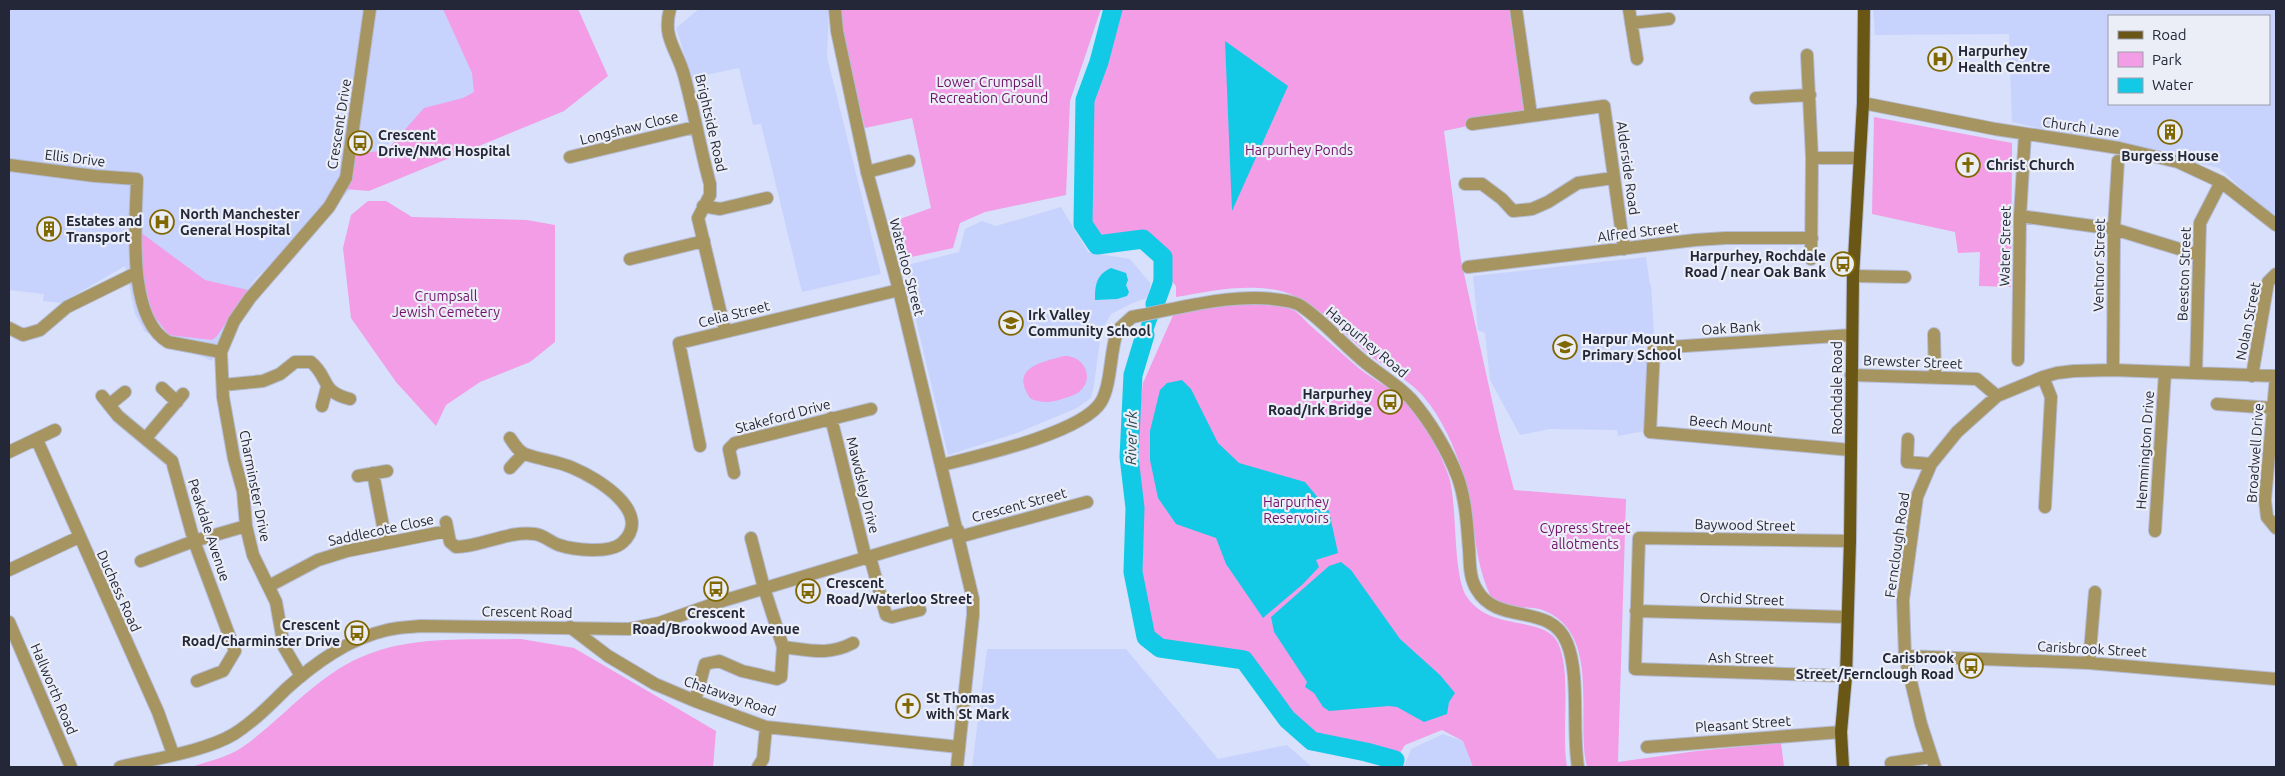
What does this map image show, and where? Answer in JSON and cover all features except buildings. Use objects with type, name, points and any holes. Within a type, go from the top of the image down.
[{"type":"main road","name":"Rochdale Road","points":[[1843,767],[1841,732],[1846,676],[1850,541],[1853,276],[1863,103],[1864,9]]},
{"type":"street","name":"Crescent Drive","points":[[222,352],[234,322],[250,298],[329,207],[346,178],[370,9]]},
{"type":"street","name":"Brightside Road","points":[[670,9],[667,20],[667,32],[683,73],[711,190],[698,218],[725,332]]},
{"type":"street","name":"Waterloo Street","points":[[835,9],[837,31],[866,172],[899,290],[959,534],[973,599],[974,615],[957,767]]},
{"type":"street","points":[[1516,9],[1531,115]]},
{"type":"street","points":[[1629,9],[1637,59]]},
{"type":"street","points":[[1631,24],[1669,19]]},
{"type":"street","points":[[1807,55],[1812,158],[1811,259]]},
{"type":"street","points":[[1756,98],[1810,95]]},
{"type":"street","name":"Church Lane","points":[[1863,103],[2025,134],[2132,150],[2178,162],[2221,182],[2276,225]]},
{"type":"street","name":"Alderside Road","points":[[1472,124],[1604,106],[1624,249]]},
{"type":"street","name":"Longshaw Close","points":[[570,157],[695,127]]},
{"type":"street","name":"Water Street","points":[[2018,360],[2020,216],[2025,134]]},
{"type":"street","points":[[1812,158],[1859,158]]},
{"type":"street","name":"Ventnor Street","points":[[2113,370],[2114,230],[2118,160]]},
{"type":"street","points":[[866,172],[909,161]]},
{"type":"street","name":"Ellis Drive","points":[[9,165],[95,176],[137,179],[134,236],[136,273]]},
{"type":"street","points":[[1465,184],[1482,184],[1513,211],[1540,206],[1578,183],[1613,178]]},
{"type":"street","name":"Beeston Street","points":[[2196,373],[2200,223],[2221,182]]},
{"type":"street","points":[[703,206],[720,209],[767,198]]},
{"type":"street","points":[[2020,216],[2114,230],[2199,254]]},
{"type":"street","name":"Alfred Street","points":[[1468,267],[1726,238],[1812,238]]},
{"type":"street","points":[[630,259],[704,241]]},
{"type":"street","points":[[9,328],[23,335],[36,332],[67,306],[136,273],[148,316],[160,338],[168,342],[222,352]]},
{"type":"street","name":"Nolan Street","points":[[2252,376],[2268,282],[2276,274]]},
{"type":"street","points":[[1853,276],[1906,277]]},
{"type":"street","name":"Celia Street","points":[[700,446],[673,344],[899,290]]},
{"type":"street","name":"Harpurhey Road","points":[[942,465],[1018,446],[1080,421],[1092,413],[1104,395],[1116,335],[1120,328],[1132,317],[1229,300],[1255,298],[1300,305],[1412,400],[1437,436],[1458,478],[1465,510],[1471,576],[1476,589],[1484,600],[1496,609],[1540,618],[1555,626],[1567,641],[1573,664],[1574,744],[1578,767]]},
{"type":"street","points":[[1934,334],[1935,377]]},
{"type":"street","name":"Oak Bank","points":[[1651,390],[1654,348],[1852,335]]},
{"type":"street","name":"Charminster Drive","points":[[222,352],[223,385],[234,459],[243,491],[246,526],[253,556],[276,602],[284,647],[301,676]]},
{"type":"street","points":[[223,385],[264,381],[280,374],[295,362],[311,362],[320,370],[327,387],[338,396],[350,399]]},
{"type":"street","name":"Fernclough Road","points":[[1933,762],[1905,656],[1903,600],[1917,497],[1931,464],[1966,421],[1997,396],[2043,377],[2074,371],[2113,370],[2276,376]]},
{"type":"street","name":"Hemmington Drive","points":[[2155,531],[2165,372]]},
{"type":"street","name":"Brewster Street","points":[[1851,375],[1977,379],[1997,396]]},
{"type":"street","name":"Broadwell Drive","points":[[2276,376],[2265,500],[2267,517],[2276,528]]},
{"type":"street","points":[[2043,377],[2050,397],[2045,507]]},
{"type":"street","points":[[322,406],[327,387]]},
{"type":"street","points":[[146,438],[180,398],[162,388]]},
{"type":"street","name":"Beech Mount","points":[[1651,390],[1650,432],[1851,450]]},
{"type":"street","name":"Peakdale Avenue","points":[[125,392],[105,400],[118,416],[172,461],[194,541],[235,651],[223,670],[197,681]]},
{"type":"street","points":[[2217,404],[2272,408]]},
{"type":"street","name":"Stakeford Drive","points":[[734,473],[729,449],[736,442],[871,409]]},
{"type":"street","name":"Mawdsley Drive","points":[[831,418],[868,558],[886,615],[892,617],[920,610]]},
{"type":"street","points":[[9,452],[55,430]]},
{"type":"street","points":[[510,438],[523,454],[510,468]]},
{"type":"street","points":[[1908,439],[1907,462],[1931,464]]},
{"type":"street","name":"Duchess Road","points":[[37,440],[158,712],[173,754]]},
{"type":"street","name":"Saddlecote Close","points":[[269,586],[318,560],[347,550],[447,526],[450,542],[456,547],[517,535],[539,535],[569,547],[603,550],[615,547],[629,534],[631,524],[628,507],[592,478],[573,468],[523,454]]},
{"type":"street","points":[[358,476],[387,471]]},
{"type":"street","points":[[373,473],[386,542]]},
{"type":"street","name":"Crescent Street","points":[[959,534],[1087,502]]},
{"type":"street","points":[[141,561],[194,541],[246,526]]},
{"type":"street","name":"Crescent Road","points":[[120,767],[216,742],[233,735],[251,722],[301,676],[339,649],[371,634],[388,629],[421,626],[629,629],[659,623],[764,588],[959,534]]},
{"type":"street","points":[[9,570],[79,537]]},
{"type":"street","points":[[694,701],[705,664],[719,661],[742,671],[777,679],[781,677],[783,646],[764,588],[751,538]]},
{"type":"street","name":"Baywood Street","points":[[1636,611],[1639,538],[1850,541]]},
{"type":"street","points":[[2089,663],[2095,592]]},
{"type":"street","name":"Orchid Street","points":[[1636,611],[1847,617]]},
{"type":"street","name":"Ash Street","points":[[1636,611],[1635,669],[1846,676]]},
{"type":"street","name":"Hallworth Road","points":[[9,622],[71,767]]},
{"type":"street","name":"Chataway Road","points":[[570,627],[608,656],[655,684],[694,701],[766,727],[959,747]]},
{"type":"street","points":[[783,646],[825,652],[841,649],[852,643]]},
{"type":"street","name":"Carisbrook Street","points":[[1905,656],[2089,663],[2276,677]]},
{"type":"street","points":[[758,767],[763,759],[766,727]]},
{"type":"street","name":"Pleasant Street","points":[[1647,747],[1841,732]]},
{"type":"street","points":[[1892,767],[1891,763],[1933,762]]},
{"type":"shaded area","name":"North Manchester General Hospital","points":[[9,9],[478,9],[491,87],[393,138],[363,178],[256,278],[229,318],[212,361],[145,332],[135,314],[125,266],[61,303],[43,301],[44,294],[9,290]]},
{"type":"shaded area","points":[[699,9],[829,9],[827,57],[881,274],[802,292],[761,124],[753,125],[739,68],[692,78],[676,28]]},
{"type":"shaded area","points":[[1873,9],[2276,9],[2276,220],[2219,168],[2012,122],[2009,34],[1875,35]]},
{"type":"shaded area","name":"Irk Valley Community School","points":[[1061,207],[1088,252],[1130,259],[1151,284],[1147,298],[1111,314],[1101,332],[1091,398],[1077,408],[1017,433],[948,455],[903,266],[959,252],[965,229],[982,221],[996,226]]},
{"type":"shaded area","name":"Harpur Mount Primary School","points":[[1646,257],[1651,285],[1654,335],[1644,342],[1644,352],[1647,356],[1645,431],[1618,436],[1617,430],[1550,429],[1520,435],[1490,380],[1485,333],[1478,330],[1473,276]]},
{"type":"shaded area","points":[[987,649],[1126,649],[1218,759],[1287,745],[1312,767],[972,767]]},
{"type":"shaded area","points":[[1443,734],[1463,741],[1473,767],[1404,767],[1411,749]]},
{"type":"green space","points":[[443,9],[578,9],[608,76],[564,111],[369,191],[344,189],[355,154],[387,150],[424,108],[463,98],[474,92],[472,73]]},
{"type":"green space","name":"Lower Crumpsall Recreation Ground","points":[[842,9],[1101,9],[1070,101],[1066,195],[985,212],[960,223],[953,248],[907,258],[900,219],[931,208],[912,118],[865,128],[841,27]]},
{"type":"green space","name":"Harpurhey Ponds","points":[[1118,9],[1509,9],[1525,114],[1444,131],[1461,260],[1499,432],[1514,490],[1626,499],[1618,762],[1697,751],[1781,743],[1784,767],[1587,767],[1584,748],[1583,680],[1580,659],[1574,639],[1563,623],[1545,611],[1534,608],[1512,607],[1493,601],[1481,569],[1463,473],[1447,433],[1423,396],[1405,380],[1372,357],[1328,318],[1303,300],[1277,290],[1264,288],[1238,288],[1176,297],[1176,286],[1145,250],[1105,240],[1091,223],[1089,102],[1105,60]]},
{"type":"green space","points":[[1874,117],[2012,143],[2011,287],[1979,286],[1980,252],[1958,253],[1955,232],[1872,214]]},
{"type":"green space","name":"Crumpsall Jewish Cemetery","points":[[368,201],[386,201],[412,217],[527,220],[555,225],[555,342],[530,362],[480,382],[446,405],[436,426],[396,382],[351,318],[343,248],[351,215]]},
{"type":"green space","points":[[140,232],[205,280],[248,290],[217,336],[212,340],[169,335],[154,316],[142,277]]},
{"type":"green space","name":"Harpurhey Reservoirs","points":[[1250,304],[1279,306],[1295,311],[1360,369],[1404,399],[1417,413],[1442,458],[1449,477],[1454,505],[1459,573],[1462,587],[1467,597],[1477,608],[1489,615],[1502,620],[1542,629],[1551,634],[1558,643],[1564,670],[1565,753],[1567,767],[1473,767],[1463,741],[1442,730],[1405,745],[1398,756],[1314,737],[1292,718],[1247,657],[1166,644],[1150,632],[1140,571],[1143,505],[1134,454],[1143,383],[1175,311]]},
{"type":"green space","points":[[1064,356],[1077,359],[1082,363],[1087,374],[1084,386],[1076,394],[1058,400],[1046,402],[1031,399],[1023,380],[1026,373],[1038,364]]},
{"type":"green space","points":[[459,639],[521,639],[574,648],[716,731],[713,767],[191,767],[238,750],[328,676],[359,658],[398,645],[418,642]]},
{"type":"water","points":[[1225,41],[1288,86],[1232,211]]},
{"type":"water","points":[[1111,268],[1126,273],[1128,280],[1126,285],[1129,292],[1127,296],[1117,299],[1095,300],[1095,290],[1099,277]]},
{"type":"water","points":[[1154,278],[1168,280],[1165,298],[1143,360],[1130,360],[1149,299]]},
{"type":"water","points":[[1182,380],[1191,389],[1218,443],[1239,463],[1305,482],[1329,511],[1338,553],[1316,560],[1319,567],[1303,584],[1263,618],[1226,564],[1216,538],[1176,524],[1158,498],[1150,460],[1150,431],[1160,390],[1167,383]]},
{"type":"water","points":[[1341,562],[1351,570],[1400,639],[1440,675],[1455,693],[1449,702],[1447,714],[1424,722],[1397,707],[1389,706],[1329,711],[1323,707],[1314,693],[1305,687],[1307,682],[1274,632],[1271,617],[1329,566]]},
{"type":"waterway","name":"River Irk","points":[[1113,9],[1099,62],[1085,100],[1083,224],[1097,245],[1143,239],[1163,257],[1163,282],[1155,304]]},
{"type":"waterway","name":"River Irk","points":[[1145,335],[1133,375],[1129,457],[1135,508],[1133,572],[1146,637],[1160,648],[1244,660],[1287,719],[1312,741],[1395,760],[1393,767]]},
{"type":"place","name":"Harpurhey Health Centre","points":[[1940,59]]},
{"type":"place","name":"Burgess House","points":[[2170,132]]},
{"type":"place","name":"Crescent Drive/NMG Hospital","points":[[360,143]]},
{"type":"place","name":"Christ Church","points":[[1968,165]]},
{"type":"place","name":"North Manchester General Hospital","points":[[162,222]]},
{"type":"place","name":"Estates and Transport","points":[[49,229]]},
{"type":"place","name":"Harpurhey, Rochdale Road / near Oak Bank","points":[[1843,264]]},
{"type":"place","name":"Irk Valley Community School","points":[[1011,323]]},
{"type":"place","name":"Harpur Mount Primary School","points":[[1565,347]]},
{"type":"place","name":"Harpurhey Road/Irk Bridge","points":[[1390,402]]},
{"type":"place","name":"Crescent Road/Brookwood Avenue","points":[[716,589]]},
{"type":"place","name":"Crescent Road/Waterloo Street","points":[[808,591]]},
{"type":"place","name":"Crescent Road/Charminster Drive","points":[[357,633]]},
{"type":"place","name":"Carisbrook Street/Fernclough Road","points":[[1971,666]]},
{"type":"place","name":"St Thomas with St Mark","points":[[908,706]]},
{"type":"park label","name":"Cypress Street allotments","points":[[1585,536]]}]
